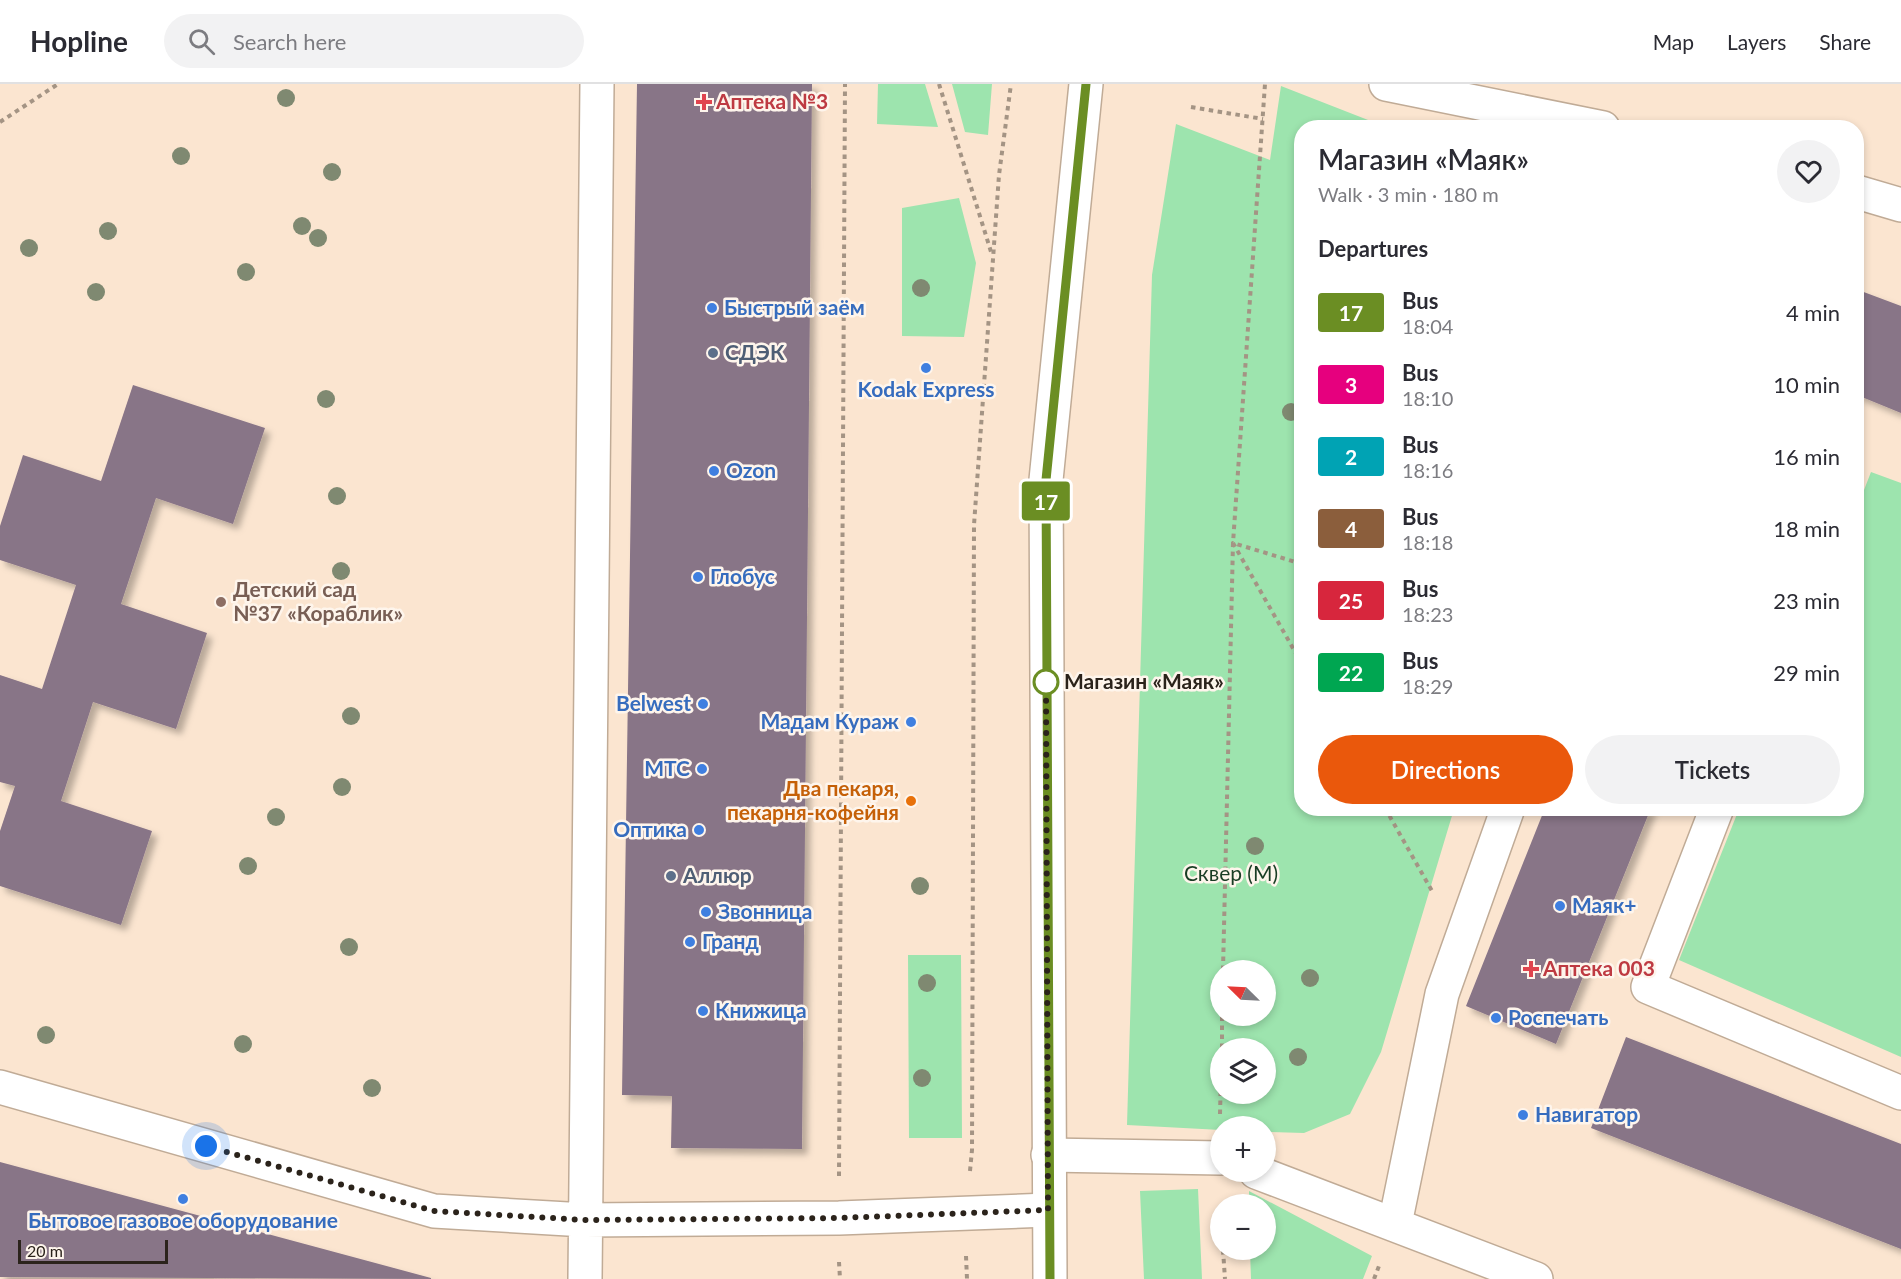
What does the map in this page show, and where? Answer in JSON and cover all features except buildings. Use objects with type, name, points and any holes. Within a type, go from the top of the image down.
[{"type":"street","points":[[585,1279],[597,84]]},
{"type":"street","points":[[1050,1279],[1046,480],[1086,84]]},
{"type":"street","points":[[1386,84],[1435,88],[1569,120]]},
{"type":"street","points":[[1864,194],[1901,205]]},
{"type":"street","points":[[1395,1224],[1442,994],[1505,816]]},
{"type":"street","points":[[1714,816],[1648,987],[1901,1093]]},
{"type":"street","points":[[0,1087],[434,1211],[585,1220],[839,1218],[1048,1210]]},
{"type":"street","points":[[1048,1155],[1210,1158]]},
{"type":"street","points":[[1276,1179],[1536,1279]]},
{"type":"path","points":[[0,122],[58,84]]},
{"type":"path","points":[[840,1279],[845,84]]},
{"type":"path","points":[[939,84],[993,258]]},
{"type":"path","points":[[967,1279],[965,1212],[972,1150],[974,525],[999,175],[1011,84]]},
{"type":"path","points":[[1223,960],[1233,543],[1265,84]]},
{"type":"path","points":[[1191,107],[1263,119]]},
{"type":"path","points":[[1233,543],[1294,562]]},
{"type":"path","points":[[1233,543],[1294,650]]},
{"type":"path","points":[[1390,816],[1460,940]]},
{"type":"path","points":[[1224,1260],[1225,1279]]},
{"type":"green space","points":[[878,84],[925,84],[938,127],[877,124]]},
{"type":"green space","points":[[952,84],[992,84],[988,135],[965,132]]},
{"type":"green space","name":"Сквер (М)","points":[[1281,86],[1368,120],[1294,120],[1294,816],[1452,816],[1381,1052],[1350,1114],[1304,1133],[1276,1132],[1276,1116],[1210,1116],[1210,1129],[1127,1125],[1152,275],[1176,124],[1270,160]]},
{"type":"green space","points":[[959,198],[976,263],[964,337],[902,336],[902,208]]},
{"type":"green space","points":[[1871,472],[1901,483],[1901,1057],[1679,960],[1736,816],[1864,816],[1864,490]]},
{"type":"green space","points":[[908,955],[961,955],[962,1138],[909,1138]]},
{"type":"green space","points":[[1198,1189],[1202,1279],[1144,1279],[1140,1191]]},
{"type":"green space","points":[[1276,1205],[1372,1256],[1363,1279],[1251,1279],[1250,1260],[1276,1260]]},
{"type":"bus line","name":"17","points":[[1050,1279],[1046,480],[1086,84]]},
{"type":"place","name":"Аптека №3","points":[[704,102]]},
{"type":"place","name":"Быстрый заём","points":[[712,308]]},
{"type":"place","name":"СДЭК","points":[[713,353]]},
{"type":"place","name":"Kodak Express","points":[[926,368]]},
{"type":"place","name":"Ozon","points":[[714,471]]},
{"type":"place","name":"Глобус","points":[[698,577]]},
{"type":"place","name":"Детский сад №37 «Кораблик»","points":[[221,602]]},
{"type":"place","name":"Магазин «Маяк»","points":[[1046,682]]},
{"type":"place","name":"Belwest","points":[[703,704]]},
{"type":"place","name":"Мадам Кураж","points":[[911,722]]},
{"type":"place","name":"МТС","points":[[702,769]]},
{"type":"place","name":"Два пекаря, пекарня-кофейня","points":[[911,801]]},
{"type":"place","name":"Оптика","points":[[699,830]]},
{"type":"place","name":"Аллюр","points":[[671,876]]},
{"type":"place","name":"Маяк+","points":[[1560,906]]},
{"type":"place","name":"Звонница","points":[[706,912]]},
{"type":"place","name":"Гранд","points":[[690,942]]},
{"type":"place","name":"Аптека 003","points":[[1531,969]]},
{"type":"place","name":"Книжица","points":[[703,1011]]},
{"type":"place","name":"Роспечать","points":[[1496,1018]]},
{"type":"place","name":"Навигатор","points":[[1523,1115]]},
{"type":"place","name":"Бытовое газовое оборудование","points":[[183,1199]]},
{"type":"route","points":[[206,1146],[434,1211],[585,1220],[839,1218],[1048,1210],[1046,682]]}]
